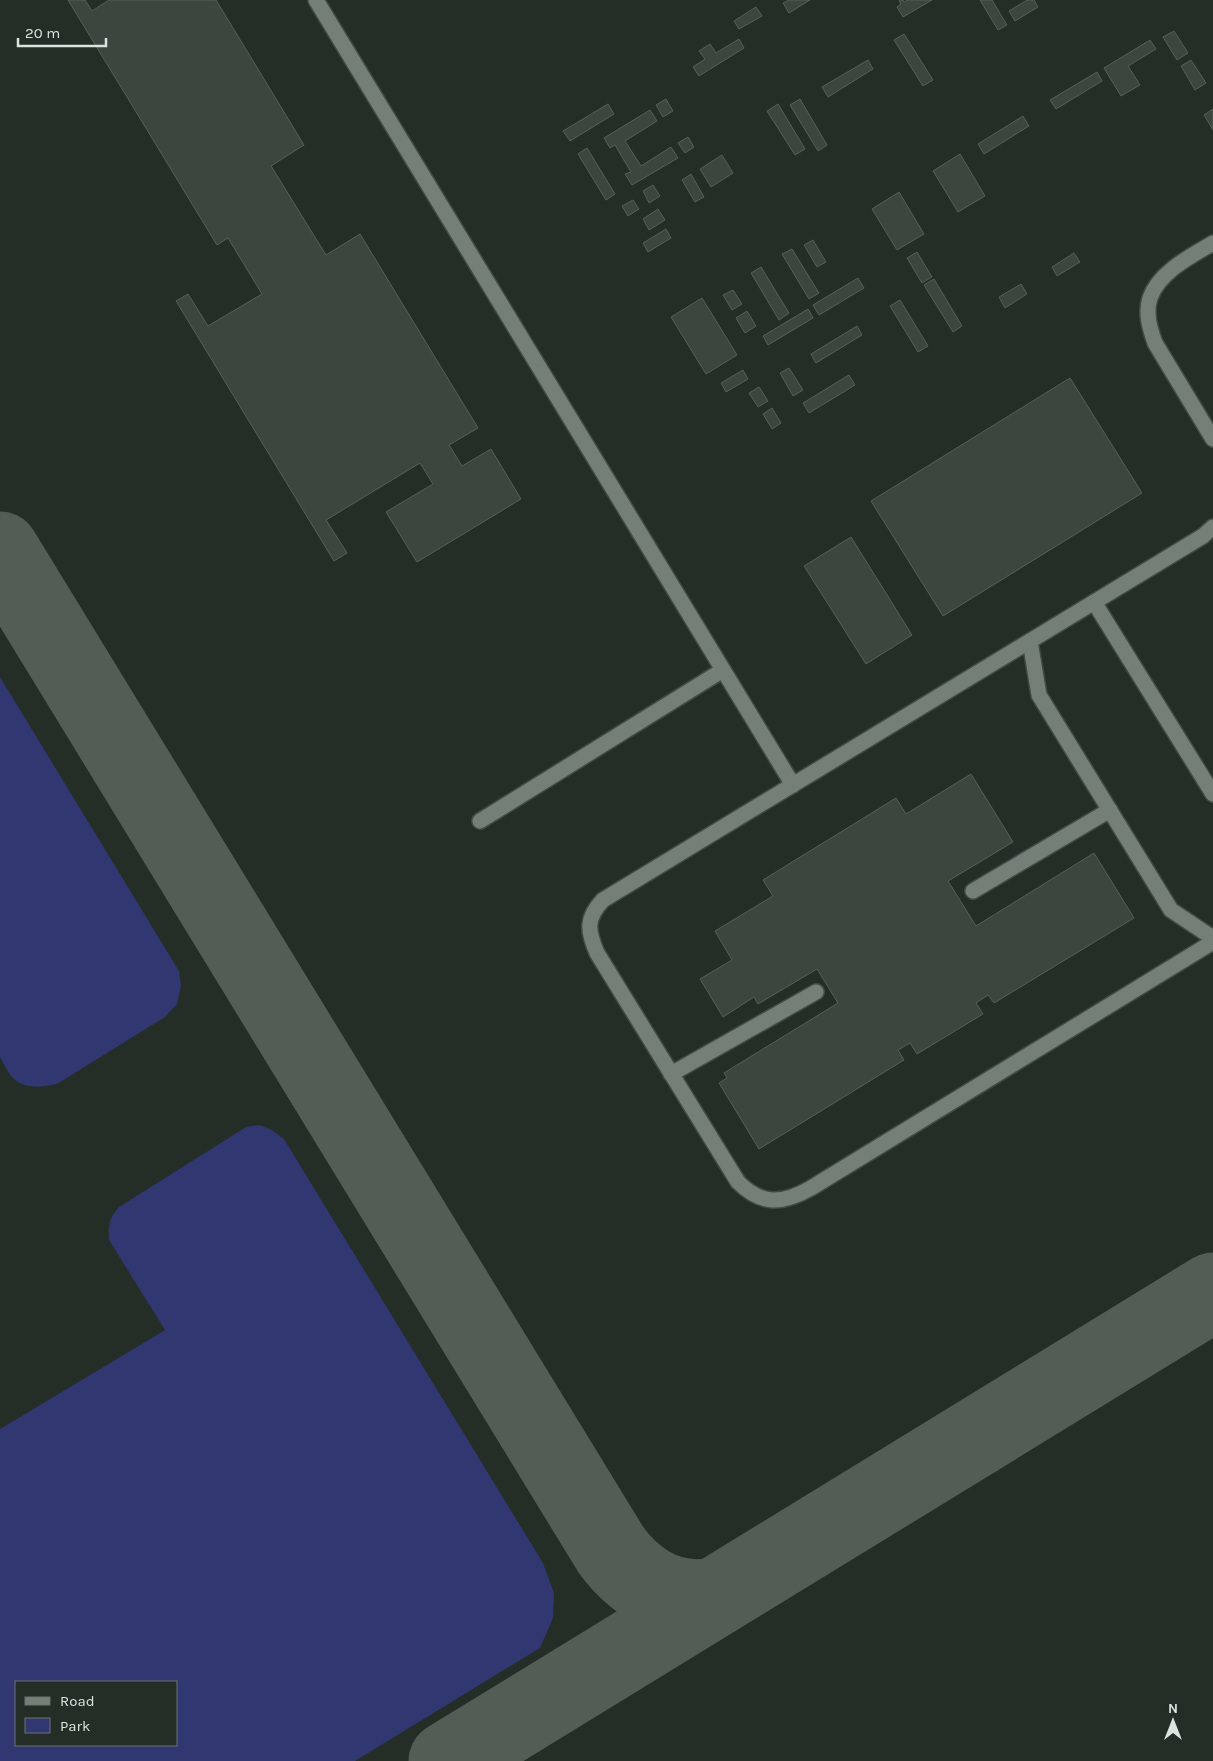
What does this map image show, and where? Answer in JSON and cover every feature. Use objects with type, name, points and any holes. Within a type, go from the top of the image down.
[{"type":"lane","points":[[316,0],[793,785]]},
{"type":"lane","points":[[1213,243],[1169,272],[1157,285],[1150,298],[1148,312],[1150,328],[1155,343],[1213,439]]},
{"type":"lane","points":[[1030,641],[1039,695],[1171,910],[1213,940],[795,1197],[780,1201],[763,1199],[748,1192],[738,1182],[597,953],[589,930],[594,910],[603,900],[1203,536],[1213,527]]},
{"type":"lane","points":[[1094,602],[1213,794]]},
{"type":"lane","points":[[480,821],[723,670]]},
{"type":"lane","points":[[973,891],[1110,810]]},
{"type":"lane","points":[[671,1074],[816,992]]},
{"type":"green space","points":[[0,677],[179,971],[181,986],[177,1004],[165,1017],[57,1084],[46,1086],[34,1087],[18,1082],[9,1074],[0,1057]]},
{"type":"green space","points":[[259,1125],[272,1130],[284,1139],[543,1563],[554,1593],[553,1618],[540,1648],[355,1761],[0,1761],[0,1429],[165,1330],[109,1240],[111,1218],[119,1207],[246,1127]]},
{"type":"building","points":[[68,0],[85,0],[92,11],[109,0],[216,0],[304,145],[271,166],[326,255],[360,234],[478,428],[449,445],[462,466],[491,449],[521,499],[417,562],[386,512],[433,484],[420,463],[326,520],[347,553],[334,561],[176,301],[188,294],[208,326],[262,294],[228,238],[217,245]]},
{"type":"building","points":[[789,0],[810,0],[789,13],[783,3]]},
{"type":"building","points":[[899,0],[904,2],[908,0],[932,0],[903,17],[897,7],[901,4]]},
{"type":"building","points":[[980,0],[992,0],[1007,25],[998,30]]},
{"type":"building","points":[[1027,0],[1034,0],[1038,7],[1015,21],[1009,11]]},
{"type":"building","points":[[756,7],[762,16],[739,29],[734,21]]},
{"type":"building","points":[[1174,31],[1188,53],[1177,60],[1163,37]]},
{"type":"building","points":[[904,34],[933,80],[923,86],[894,40]]},
{"type":"building","points":[[739,39],[744,48],[699,76],[693,67],[705,59],[699,51],[710,44],[716,53]]},
{"type":"building","points":[[1150,40],[1156,49],[1128,66],[1140,85],[1121,96],[1104,68]]},
{"type":"building","points":[[868,60],[873,69],[828,97],[822,87]]},
{"type":"building","points":[[1191,60],[1206,83],[1195,90],[1181,66]]},
{"type":"building","points":[[1097,72],[1102,81],[1056,109],[1050,100]]},
{"type":"building","points":[[666,99],[673,111],[663,117],[656,105]]},
{"type":"building","points":[[800,99],[827,145],[818,151],[790,105]]},
{"type":"building","points":[[608,104],[614,114],[570,141],[563,131]]},
{"type":"building","points":[[778,104],[805,149],[795,155],[767,111]]},
{"type":"building","points":[[1213,109],[1213,130],[1204,115]]},
{"type":"building","points":[[650,110],[657,121],[625,141],[641,166],[671,147],[678,158],[632,185],[625,174],[631,172],[615,145],[610,148],[604,138]]},
{"type":"building","points":[[1023,116],[1029,126],[984,154],[978,144]]},
{"type":"building","points":[[688,137],[694,147],[685,153],[678,143]]},
{"type":"building","points":[[587,148],[615,194],[606,200],[578,154]]},
{"type":"building","points":[[960,154],[985,196],[958,212],[933,171]]},
{"type":"building","points":[[722,155],[733,173],[711,187],[700,169]]},
{"type":"building","points":[[691,174],[704,197],[695,202],[682,180]]},
{"type":"building","points":[[653,185],[660,196],[649,203],[643,191]]},
{"type":"building","points":[[899,192],[924,234],[897,250],[872,209]]},
{"type":"building","points":[[633,200],[639,209],[628,216],[622,206]]},
{"type":"building","points":[[658,209],[665,220],[649,230],[643,219]]},
{"type":"building","points":[[666,229],[671,238],[648,252],[643,243]]},
{"type":"building","points":[[813,240],[826,262],[817,267],[804,245]]},
{"type":"building","points":[[792,249],[819,293],[809,299],[782,254]]},
{"type":"building","points":[[917,252],[932,277],[922,283],[907,258]]},
{"type":"building","points":[[1074,253],[1080,262],[1057,276],[1052,267]]},
{"type":"building","points":[[761,267],[789,313],[779,320],[751,273]]},
{"type":"building","points":[[858,278],[864,288],[819,315],[813,305]]},
{"type":"building","points":[[934,279],[962,326],[953,332],[924,285]]},
{"type":"building","points":[[1021,284],[1027,294],[1005,308],[999,297]]},
{"type":"building","points":[[733,290],[742,304],[732,310],[723,295]]},
{"type":"building","points":[[702,298],[737,355],[706,374],[671,317]]},
{"type":"building","points":[[900,300],[928,346],[918,352],[890,306]]},
{"type":"building","points":[[808,309],[813,318],[768,345],[763,336]]},
{"type":"building","points":[[747,311],[756,326],[745,333],[736,318]]},
{"type":"building","points":[[857,326],[862,335],[816,363],[811,354]]},
{"type":"building","points":[[789,368],[803,390],[793,396],[780,373]]},
{"type":"building","points":[[743,370],[748,379],[726,392],[721,383]]},
{"type":"building","points":[[849,375],[855,385],[809,413],[803,403]]},
{"type":"building","points":[[1070,378],[1142,493],[943,616],[871,501]]},
{"type":"building","points":[[759,387],[768,401],[758,407],[749,393]]},
{"type":"building","points":[[772,408],[781,423],[772,429],[763,414]]},
{"type":"building","points":[[851,537],[912,635],[866,664],[804,566]]},
{"type":"building","points":[[971,774],[1013,842],[948,881],[976,926],[1094,853],[1134,918],[994,1003],[988,995],[976,1003],[983,1014],[917,1054],[910,1043],[898,1050],[904,1060],[759,1149],[719,1083],[727,1078],[724,1073],[838,1003],[817,969],[758,1004],[754,997],[723,1017],[700,979],[732,960],[715,931],[773,896],[763,880],[896,798],[906,814]]},
{"type":"taxiway","points":[[0,551],[611,1550],[632,1573],[656,1589],[684,1598],[715,1597]]},
{"type":"taxiway","points":[[448,1761],[1213,1292]]}]
